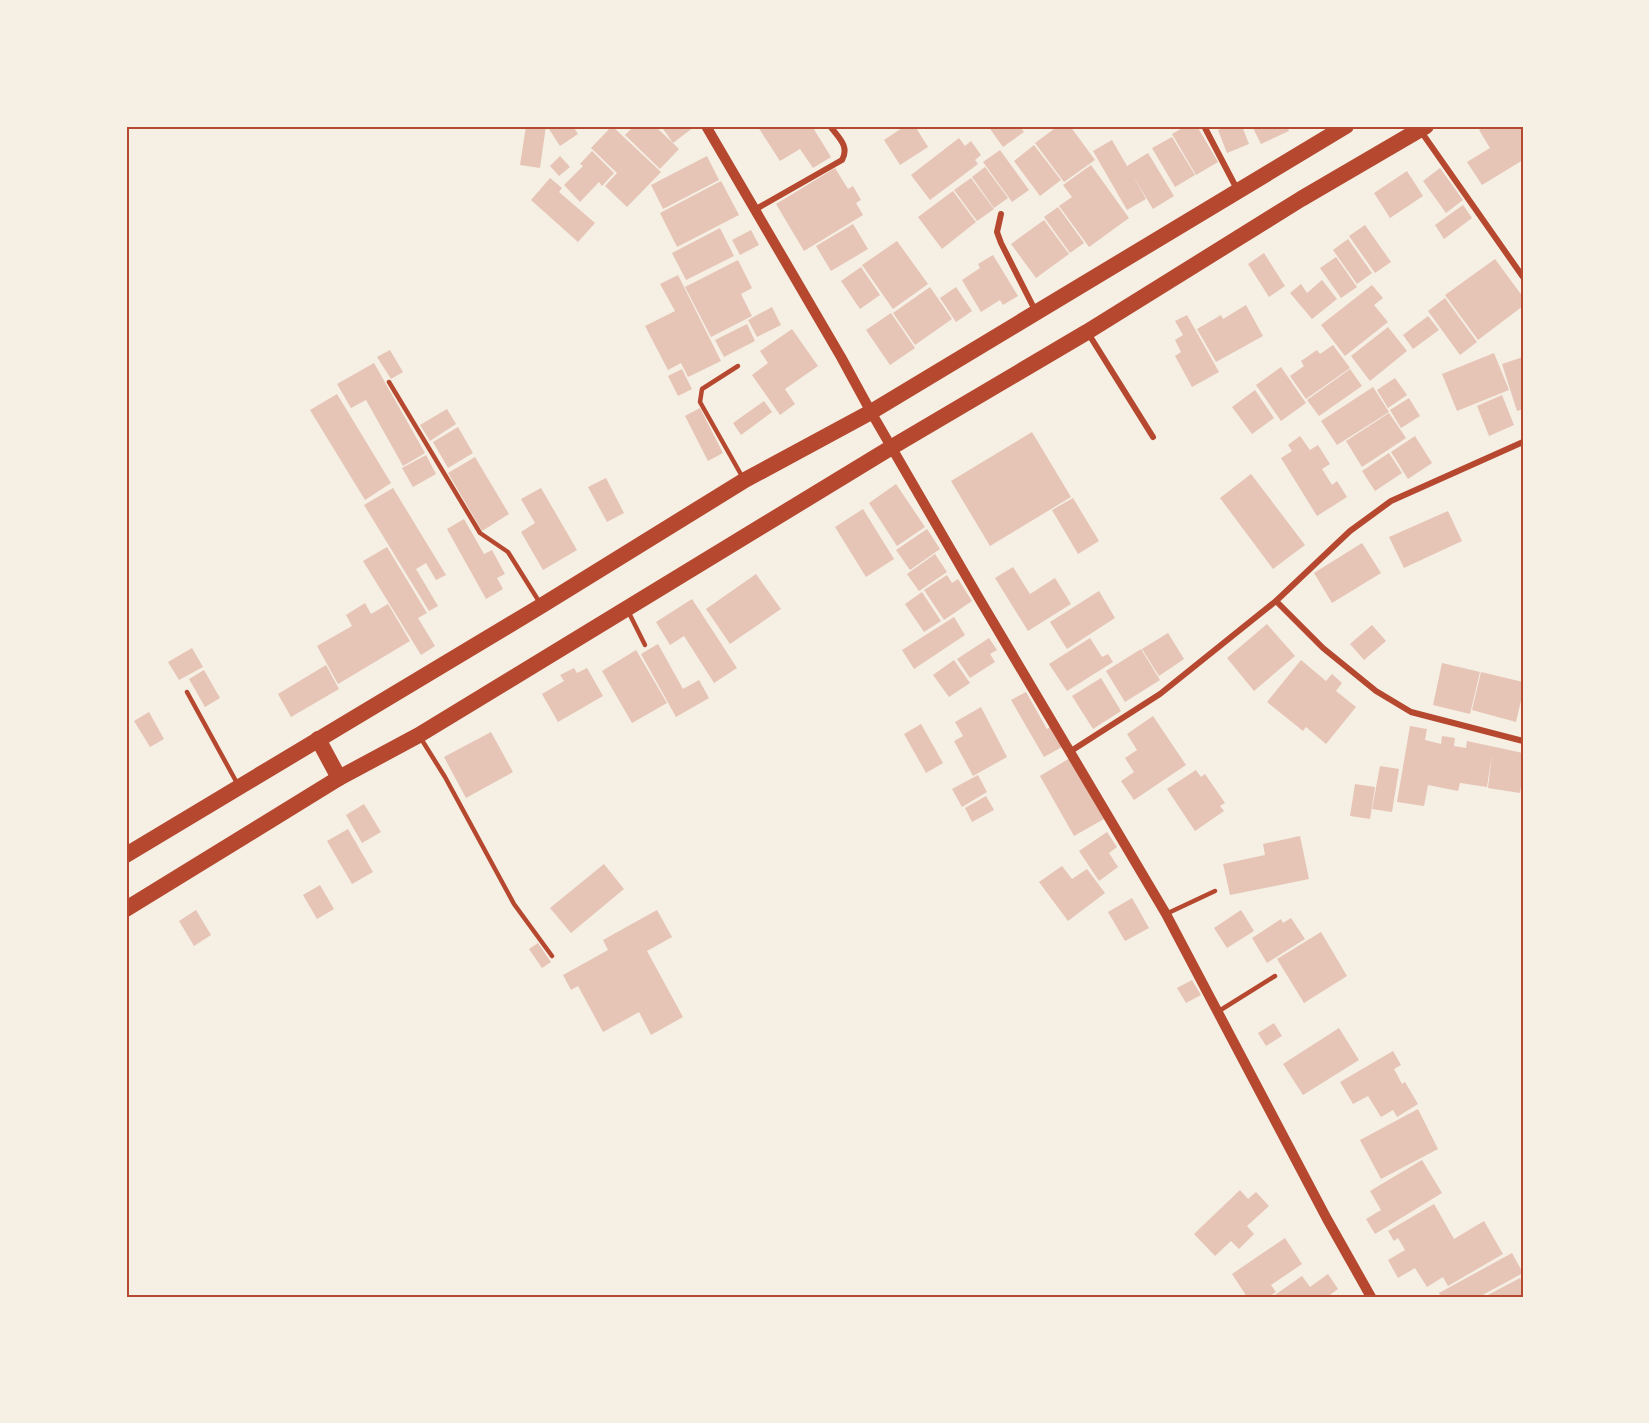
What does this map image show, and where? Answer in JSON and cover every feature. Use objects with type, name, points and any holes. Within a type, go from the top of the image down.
[{"type":"highway","points":[[126,855],[541,606],[745,480],[871,412],[1346,126]]},
{"type":"highway","points":[[126,909],[339,778],[419,735],[892,447],[1087,332],[1341,175],[1423,128]]},
{"type":"highway","points":[[318,739],[339,778]]},
{"type":"street","points":[[706,126],[842,357],[871,412],[980,600],[1166,914],[1327,1219],[1371,1297]]},
{"type":"street","points":[[756,209],[842,160],[846,151],[845,146],[830,126]]},
{"type":"street","points":[[1204,126],[1239,191]]},
{"type":"street","points":[[1423,128],[1523,277]]},
{"type":"street","points":[[1001,214],[997,232],[1001,243],[1037,312]]},
{"type":"street","points":[[1087,332],[1153,437]]},
{"type":"street","points":[[1071,751],[1160,694],[1276,601],[1350,531],[1391,501],[1523,442]]},
{"type":"street","points":[[1276,601],[1323,648],[1376,691],[1412,712],[1523,741]]},
{"type":"lane","points":[[738,366],[702,390],[700,402],[745,480]]},
{"type":"lane","points":[[389,382],[476,526],[486,538],[507,552],[519,567],[541,606]]},
{"type":"lane","points":[[627,608],[645,645]]},
{"type":"lane","points":[[187,692],[240,788]]},
{"type":"lane","points":[[419,735],[450,786],[514,904],[552,956]]},
{"type":"lane","points":[[1166,914],[1215,891]]},
{"type":"lane","points":[[1217,1013],[1275,976]]},
{"type":"building","points":[[526,126],[546,126],[540,168],[520,165]]},
{"type":"building","points":[[547,126],[573,126],[578,134],[560,146]]},
{"type":"building","points":[[612,126],[661,172],[627,207],[605,186],[617,173],[591,148]]},
{"type":"building","points":[[634,126],[655,126],[679,149],[660,169],[625,135]]},
{"type":"building","points":[[661,126],[693,126],[694,127],[673,143]]},
{"type":"building","points":[[812,126],[831,157],[813,168],[800,149],[780,161],[758,127]]},
{"type":"building","points":[[905,126],[915,126],[928,147],[900,165],[884,140]]},
{"type":"building","points":[[988,126],[1019,126],[1024,132],[1003,147]]},
{"type":"building","points":[[1058,126],[1070,126],[1095,160],[1064,182],[1035,143]]},
{"type":"building","points":[[1186,126],[1197,126],[1218,162],[1196,175],[1172,134]]},
{"type":"building","points":[[1229,126],[1242,126],[1249,144],[1227,153],[1218,130]]},
{"type":"building","points":[[1252,126],[1287,126],[1289,131],[1261,144]]},
{"type":"building","points":[[1485,126],[1523,126],[1523,160],[1482,185],[1467,162],[1490,148],[1479,130]]},
{"type":"building","points":[[1172,137],[1195,175],[1175,187],[1152,148]]},
{"type":"building","points":[[959,138],[965,146],[971,141],[981,155],[975,160],[978,164],[930,200],[911,175]]},
{"type":"building","points":[[1112,140],[1127,166],[1148,153],[1174,196],[1153,209],[1133,176],[1146,199],[1127,210],[1093,151]]},
{"type":"building","points":[[1034,145],[1061,180],[1040,196],[1014,161]]},
{"type":"building","points":[[1000,150],[1029,190],[1012,202],[983,162]]},
{"type":"building","points":[[592,151],[614,173],[602,186],[599,182],[580,202],[564,185],[583,166],[580,164]]},
{"type":"building","points":[[560,156],[570,167],[559,176],[550,166]]},
{"type":"building","points":[[707,156],[719,180],[663,209],[651,185]]},
{"type":"building","points":[[1091,165],[1129,218],[1089,247],[1059,206],[1072,197],[1063,185]]},
{"type":"building","points":[[985,167],[1008,198],[994,208],[972,177]]},
{"type":"building","points":[[835,168],[848,189],[853,186],[861,200],[856,203],[863,215],[804,251],[776,204]]},
{"type":"building","points":[[1440,168],[1463,200],[1446,213],[1423,181]]},
{"type":"building","points":[[1407,171],[1423,196],[1390,218],[1374,193]]},
{"type":"building","points":[[550,178],[562,188],[559,192],[595,223],[578,242],[531,200]]},
{"type":"building","points":[[971,178],[994,209],[977,221],[954,190]]},
{"type":"building","points":[[721,181],[739,215],[677,247],[660,213]]},
{"type":"building","points":[[953,191],[976,222],[942,249],[918,217]]},
{"type":"building","points":[[1463,205],[1472,218],[1444,239],[1435,225]]},
{"type":"building","points":[[1058,207],[1084,243],[1070,253],[1044,217]]},
{"type":"building","points":[[1044,220],[1069,254],[1036,278],[1011,244]]},
{"type":"building","points":[[853,224],[868,249],[831,271],[816,246]]},
{"type":"building","points":[[1365,225],[1391,262],[1375,273],[1349,236]]},
{"type":"building","points":[[720,228],[734,256],[686,280],[672,253]]},
{"type":"building","points":[[751,230],[759,245],[740,255],[732,240]]},
{"type":"building","points":[[1348,239],[1372,273],[1357,284],[1333,250]]},
{"type":"building","points":[[897,241],[928,284],[893,309],[862,265]]},
{"type":"building","points":[[1264,253],[1285,286],[1269,297],[1248,264]]},
{"type":"building","points":[[993,255],[1018,296],[1003,305],[1000,300],[981,312],[962,280],[980,268],[978,264]]},
{"type":"building","points":[[1336,257],[1357,287],[1341,298],[1320,268]]},
{"type":"building","points":[[1495,259],[1523,297],[1523,306],[1478,340],[1445,295]]},
{"type":"building","points":[[738,260],[752,288],[741,294],[752,316],[711,337],[685,287]]},
{"type":"building","points":[[861,267],[880,295],[860,309],[841,281]]},
{"type":"building","points":[[678,275],[721,361],[688,377],[681,363],[668,370],[645,326],[675,311],[660,284]]},
{"type":"building","points":[[1322,280],[1337,299],[1312,319],[1290,293],[1301,284],[1307,293]]},
{"type":"building","points":[[1372,285],[1383,298],[1374,305],[1388,322],[1345,356],[1321,325]]},
{"type":"building","points":[[930,287],[952,319],[915,345],[893,313]]},
{"type":"building","points":[[956,287],[972,311],[956,322],[940,298]]},
{"type":"building","points":[[1445,298],[1477,342],[1460,355],[1428,311]]},
{"type":"building","points":[[1246,305],[1263,336],[1216,362],[1197,329],[1221,315],[1223,319]]},
{"type":"building","points":[[772,307],[781,325],[757,337],[748,320]]},
{"type":"building","points":[[891,313],[915,348],[890,365],[866,330]]},
{"type":"building","points":[[1187,315],[1219,372],[1192,387],[1175,356],[1181,352],[1175,340],[1183,335],[1175,321]]},
{"type":"building","points":[[1428,316],[1439,330],[1413,349],[1403,335]]},
{"type":"building","points":[[747,324],[755,341],[724,357],[715,340]]},
{"type":"building","points":[[1388,327],[1407,351],[1370,381],[1351,356]]},
{"type":"building","points":[[792,329],[818,366],[785,389],[795,404],[780,415],[752,375],[768,363],[760,351]]},
{"type":"building","points":[[1333,345],[1350,368],[1306,399],[1290,376],[1304,366],[1301,361],[1317,350],[1320,354]]},
{"type":"building","points":[[390,350],[403,372],[391,379],[377,357]]},
{"type":"building","points":[[1494,353],[1509,390],[1457,411],[1442,374]]},
{"type":"building","points":[[1523,357],[1523,409],[1517,411],[1502,364]]},
{"type":"building","points":[[374,363],[425,453],[403,466],[366,400],[351,408],[337,384]]},
{"type":"building","points":[[1281,367],[1306,403],[1281,421],[1256,385]]},
{"type":"building","points":[[682,369],[692,389],[678,396],[668,376]]},
{"type":"building","points":[[1350,369],[1362,386],[1319,416],[1307,400]]},
{"type":"building","points":[[1395,378],[1407,395],[1388,408],[1377,390]]},
{"type":"building","points":[[1373,387],[1389,412],[1337,445],[1321,421]]},
{"type":"building","points":[[1255,390],[1274,418],[1252,434],[1232,407]]},
{"type":"building","points":[[337,394],[391,483],[365,500],[310,410]]},
{"type":"building","points":[[1502,395],[1514,425],[1489,436],[1477,406]]},
{"type":"building","points":[[1409,398],[1420,416],[1401,428],[1390,410]]},
{"type":"building","points":[[764,401],[772,412],[741,435],[733,423]]},
{"type":"building","points":[[700,408],[723,453],[708,461],[685,416]]},
{"type":"building","points":[[447,409],[456,424],[430,441],[420,425]]},
{"type":"building","points":[[1389,413],[1406,438],[1362,467],[1346,441]]},
{"type":"building","points":[[458,427],[473,453],[448,468],[433,442]]},
{"type":"building","points":[[1032,432],[1071,497],[990,546],[951,481]]},
{"type":"building","points":[[1300,436],[1310,450],[1318,445],[1330,464],[1322,469],[1332,485],[1337,481],[1347,497],[1317,516],[1281,458],[1292,451],[1288,445]]},
{"type":"building","points":[[1415,436],[1432,463],[1408,479],[1391,452]]},
{"type":"building","points":[[1389,453],[1402,473],[1375,491],[1362,471]]},
{"type":"building","points":[[426,455],[436,474],[413,487],[402,468]]},
{"type":"building","points":[[475,457],[509,514],[482,531],[448,473]]},
{"type":"building","points":[[1251,474],[1305,545],[1273,569],[1220,498]]},
{"type":"building","points":[[606,478],[624,513],[607,522],[588,487]]},
{"type":"building","points":[[896,484],[925,527],[897,546],[869,503]]},
{"type":"building","points":[[393,488],[446,575],[436,580],[426,563],[416,569],[438,606],[429,611],[364,505]]},
{"type":"building","points":[[541,488],[577,550],[543,570],[521,532],[535,523],[521,499]]},
{"type":"building","points":[[1073,498],[1099,541],[1078,554],[1052,510]]},
{"type":"building","points":[[863,509],[894,559],[866,577],[835,527]]},
{"type":"building","points":[[1448,511],[1462,541],[1404,568],[1389,537]]},
{"type":"building","points":[[464,519],[484,554],[492,550],[505,574],[497,578],[503,589],[486,599],[447,529]]},
{"type":"building","points":[[927,529],[940,549],[910,570],[896,550]]},
{"type":"building","points":[[1362,543],[1381,573],[1332,603],[1314,573]]},
{"type":"building","points":[[387,547],[427,613],[418,618],[435,646],[421,655],[363,561]]},
{"type":"building","points":[[935,554],[947,572],[919,591],[907,574]]},
{"type":"building","points":[[1013,567],[1030,594],[1055,578],[1071,604],[1028,631],[995,578]]},
{"type":"building","points":[[756,574],[781,609],[730,644],[706,609]]},
{"type":"building","points":[[947,575],[952,583],[958,579],[972,601],[944,620],[924,590]]},
{"type":"building","points":[[1099,591],[1115,618],[1067,649],[1050,622]]},
{"type":"building","points":[[922,592],[941,621],[924,632],[905,604]]},
{"type":"building","points":[[692,599],[737,668],[714,683],[684,636],[670,645],[656,622]]},
{"type":"building","points":[[365,603],[371,614],[388,604],[410,641],[338,684],[317,646],[352,626],[346,615]]},
{"type":"building","points":[[954,617],[965,635],[914,669],[902,650]]},
{"type":"building","points":[[1267,624],[1295,656],[1254,691],[1227,658]]},
{"type":"building","points":[[1372,625],[1386,641],[1364,660],[1350,644]]},
{"type":"building","points":[[1168,633],[1184,659],[1159,676],[1142,649]]},
{"type":"building","points":[[989,638],[997,650],[990,654],[995,662],[970,678],[957,659]]},
{"type":"building","points":[[1090,638],[1102,657],[1108,654],[1113,662],[1067,691],[1049,664]]},
{"type":"building","points":[[658,644],[683,689],[699,680],[709,698],[676,717],[641,654]]},
{"type":"building","points":[[192,648],[203,667],[179,680],[168,662]]},
{"type":"building","points":[[1141,649],[1160,680],[1125,702],[1106,671]]},
{"type":"building","points":[[636,650],[667,703],[632,723],[602,671]]},
{"type":"building","points":[[954,660],[970,683],[949,697],[933,675]]},
{"type":"building","points":[[1301,660],[1326,681],[1332,674],[1342,683],[1336,691],[1356,707],[1326,744],[1306,727],[1303,731],[1267,702]]},
{"type":"building","points":[[1442,663],[1480,672],[1470,714],[1433,705]]},
{"type":"building","points":[[326,665],[339,689],[291,717],[278,694]]},
{"type":"building","points":[[574,668],[577,673],[587,668],[603,696],[558,722],[542,694],[564,681],[560,675]]},
{"type":"building","points":[[204,670],[220,698],[205,707],[189,679]]},
{"type":"building","points":[[1481,672],[1523,682],[1516,722],[1472,710]]},
{"type":"building","points":[[1101,678],[1121,711],[1093,729],[1072,696]]},
{"type":"building","points":[[1026,692],[1047,729],[1050,727],[1062,747],[1044,757],[1011,700]]},
{"type":"building","points":[[981,707],[1007,757],[973,776],[954,741],[963,736],[955,722]]},
{"type":"building","points":[[149,712],[164,739],[150,747],[134,721]]},
{"type":"building","points":[[1153,716],[1186,765],[1134,800],[1121,781],[1134,772],[1125,758],[1137,750],[1127,734]]},
{"type":"building","points":[[921,724],[943,763],[926,773],[904,734]]},
{"type":"building","points":[[1410,726],[1427,729],[1425,740],[1441,744],[1442,736],[1455,738],[1454,746],[1466,748],[1467,741],[1523,753],[1520,793],[1488,788],[1492,754],[1487,787],[1460,783],[1458,791],[1428,785],[1424,806],[1397,802]]},
{"type":"building","points":[[491,732],[513,772],[466,798],[444,757]]},
{"type":"building","points":[[1070,758],[1104,819],[1074,836],[1040,776]]},
{"type":"building","points":[[1380,766],[1399,769],[1392,812],[1372,809]]},
{"type":"building","points":[[1196,770],[1201,777],[1205,774],[1225,803],[1220,806],[1224,811],[1195,831],[1167,789]]},
{"type":"building","points":[[978,775],[987,792],[962,807],[952,789]]},
{"type":"building","points":[[1355,784],[1375,787],[1370,819],[1350,816]]},
{"type":"building","points":[[986,796],[994,810],[972,822],[965,808]]},
{"type":"building","points":[[364,804],[381,832],[362,843],[346,815]]},
{"type":"building","points":[[348,829],[373,872],[352,884],[327,841]]},
{"type":"building","points":[[1107,832],[1117,847],[1109,853],[1118,867],[1099,881],[1079,851]]},
{"type":"building","points":[[1300,836],[1309,879],[1230,895],[1223,864],[1265,855],[1263,844]]},
{"type":"building","points":[[604,864],[624,889],[571,933],[550,908]]},
{"type":"building","points":[[1062,866],[1072,879],[1087,869],[1105,893],[1068,921],[1039,882]]},
{"type":"building","points":[[320,885],[334,909],[317,919],[303,895]]},
{"type":"building","points":[[1132,898],[1149,928],[1125,941],[1108,912]]},
{"type":"building","points":[[196,910],[211,935],[194,946],[179,921]]},
{"type":"building","points":[[657,910],[672,937],[647,951],[683,1017],[651,1035],[639,1012],[603,1032],[578,986],[571,990],[563,975],[608,950],[603,940]]},
{"type":"building","points":[[1241,910],[1254,931],[1227,948],[1214,928]]},
{"type":"building","points":[[1291,918],[1305,939],[1267,963],[1252,938],[1281,919],[1283,923]]},
{"type":"building","points":[[1321,932],[1347,976],[1304,1003],[1277,959]]},
{"type":"building","points":[[538,943],[551,962],[542,968],[529,949]]},
{"type":"building","points":[[1192,980],[1201,995],[1186,1003],[1177,988]]},
{"type":"building","points":[[1274,1023],[1282,1036],[1266,1046],[1258,1033]]},
{"type":"building","points":[[1339,1028],[1359,1060],[1303,1095],[1283,1064]]},
{"type":"building","points":[[1393,1051],[1401,1065],[1394,1069],[1402,1084],[1405,1082],[1418,1104],[1397,1117],[1393,1110],[1381,1117],[1368,1096],[1353,1104],[1340,1082]]},
{"type":"building","points":[[1418,1109],[1438,1149],[1381,1179],[1360,1140]]},
{"type":"building","points":[[1422,1160],[1442,1193],[1375,1234],[1366,1219],[1381,1210],[1370,1191]]},
{"type":"building","points":[[1240,1190],[1248,1199],[1256,1192],[1269,1206],[1247,1226],[1254,1234],[1239,1249],[1231,1241],[1215,1256],[1194,1234]]},
{"type":"building","points":[[1434,1204],[1454,1239],[1484,1221],[1503,1254],[1448,1286],[1443,1277],[1427,1287],[1415,1268],[1398,1278],[1388,1260],[1405,1250],[1398,1238],[1394,1241],[1388,1231]]},
{"type":"building","points":[[1285,1238],[1302,1264],[1271,1285],[1276,1292],[1269,1297],[1247,1297],[1232,1274]]},
{"type":"building","points":[[1512,1253],[1523,1273],[1479,1297],[1441,1297],[1439,1293]]},
{"type":"building","points":[[1328,1274],[1338,1289],[1327,1297],[1272,1297],[1302,1276],[1310,1287]]},
{"type":"building","points":[[1520,1278],[1523,1284],[1523,1297],[1484,1297]]}]
